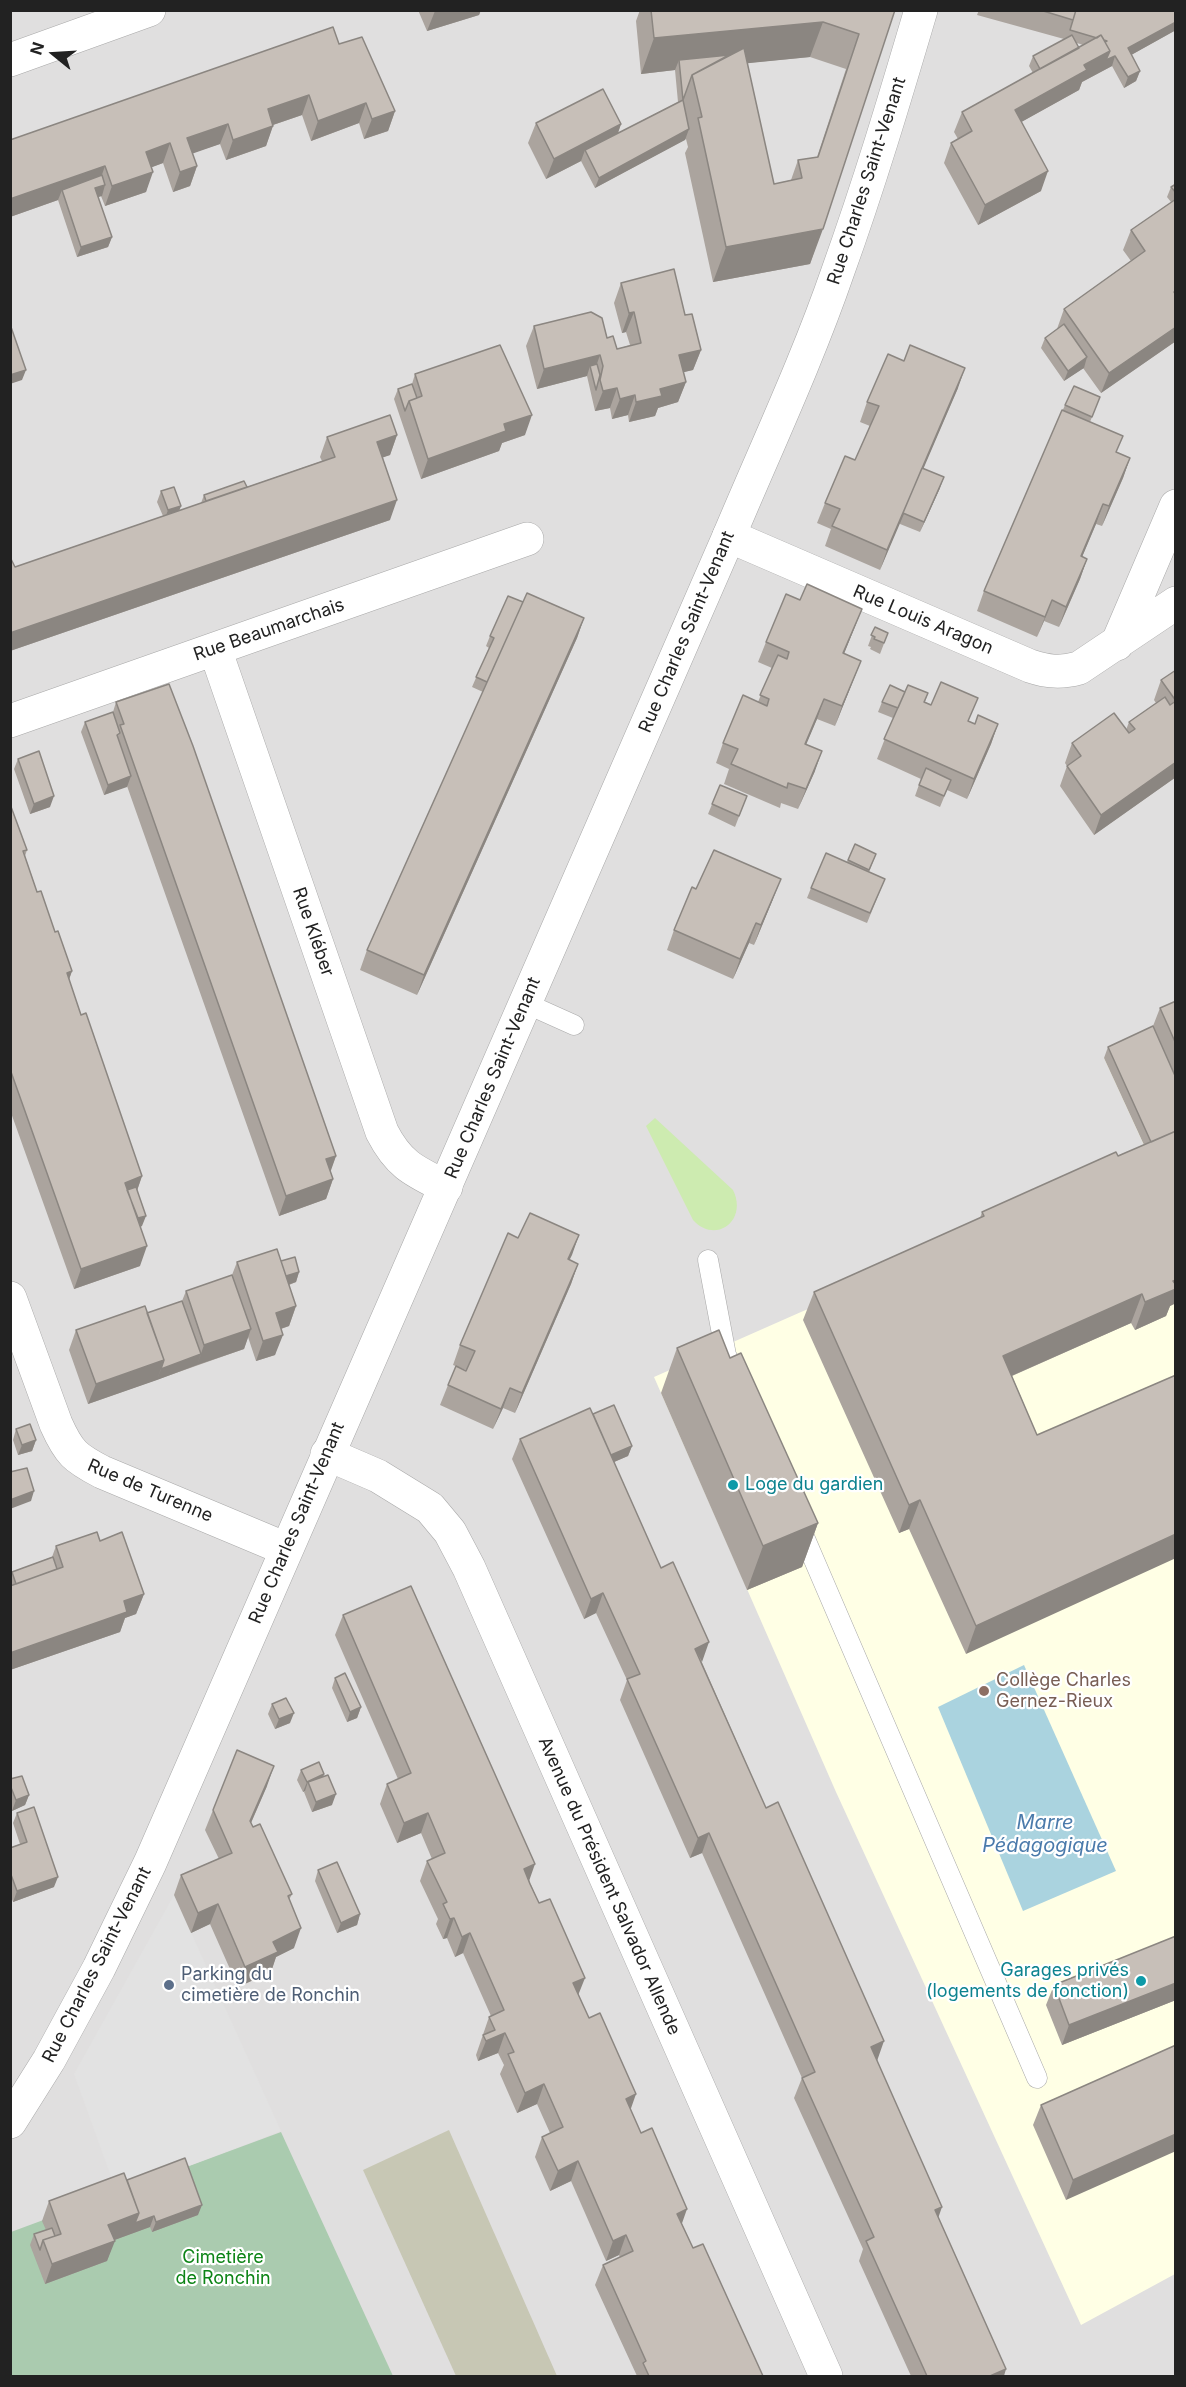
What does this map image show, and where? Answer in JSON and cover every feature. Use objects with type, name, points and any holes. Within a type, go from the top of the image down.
[{"type":"street","points":[[10,60],[149,10]]},
{"type":"street","name":"Rue Charles Saint-Venant","points":[[10,2122],[49,2060],[99,1968],[150,1863],[729,536],[800,369],[838,272],[889,118],[921,10]]},
{"type":"street","points":[[1117,644],[1176,506]]},
{"type":"street","name":"Rue Louis Aragon","points":[[729,536],[1029,666],[1049,672],[1064,672],[1079,668],[1176,603]]},
{"type":"street","name":"Rue Beaumarchais","points":[[10,721],[527,539]]},
{"type":"street","name":"Rue Kléber","points":[[215,649],[382,1132],[395,1155],[418,1173],[446,1187]]},
{"type":"street","name":"Rue de Turenne","points":[[10,1298],[56,1425],[64,1444],[77,1459],[102,1472],[286,1549]]},
{"type":"street","name":"Avenue du Président Salvador Allende","points":[[327,1454],[378,1476],[430,1508],[450,1532],[465,1558],[826,2376]]},
{"type":"lane","points":[[525,1003],[574,1025]]},
{"type":"lane","points":[[708,1260],[726,1355],[741,1388]]},
{"type":"lane","points":[[792,1508],[1037,2078]]},
{"type":"shaded area","points":[[11,11],[1175,11],[1175,2376],[11,2376]]},
{"type":"shaded area","name":"Collège Charles Gernez-Rieux","points":[[1175,1025],[1175,2274],[1081,2325],[836,1792],[654,1377],[801,1312],[1153,1165],[1104,1058]]},
{"type":"shaded area","name":"Parking du cimetière de Ronchin","points":[[174,1895],[281,2131],[117,2193],[74,2074]]},
{"type":"shaded area","points":[[449,2130],[557,2376],[456,2376],[363,2170]]},
{"type":"green space","points":[[655,1118],[733,1190],[737,1201],[736,1211],[727,1226],[711,1230],[693,1220],[646,1126]]},
{"type":"green space","name":"Cimetière de Ronchin","points":[[281,2132],[393,2376],[11,2376],[11,2232]]},
{"type":"water","name":"Marre Pédagogique","points":[[1024,1665],[1116,1871],[1023,1911],[938,1707]]},
{"type":"building","points":[[651,10],[895,10],[823,229],[726,247],[698,118],[702,117],[692,75],[744,48],[774,184],[802,178],[798,160],[818,157],[859,34],[823,22],[654,38]]},
{"type":"building","points":[[1040,10],[1076,10],[1073,20]]},
{"type":"building","points":[[1076,10],[1176,10],[1176,22],[1128,48],[1140,71],[1128,77],[1115,56],[1106,60],[1110,51],[1105,42],[1107,41],[1101,35],[1097,38],[1070,30]]},
{"type":"building","points":[[333,27],[339,44],[362,37],[395,111],[372,119],[366,103],[318,121],[309,95],[268,109],[273,126],[233,140],[228,124],[187,138],[197,166],[180,172],[170,143],[146,152],[153,172],[112,186],[105,166],[10,199],[10,140]]},
{"type":"building","points":[[1072,35],[1079,48],[1040,69],[1033,56]]},
{"type":"building","points":[[1101,35],[1110,51],[1084,65],[1087,70],[1015,110],[1048,171],[985,205],[951,143],[972,131],[962,112]]},
{"type":"building","points":[[729,55],[692,75],[683,100],[679,60]]},
{"type":"building","points":[[603,89],[621,124],[554,159],[536,123]]},
{"type":"building","points":[[683,100],[689,129],[599,178],[585,150]]},
{"type":"building","points":[[102,175],[105,185],[95,188],[112,237],[81,247],[62,190]]},
{"type":"building","points":[[1176,199],[1176,291],[1174,292],[1176,295],[1176,327],[1109,373],[1064,309],[1145,251],[1131,230]]},
{"type":"building","points":[[674,269],[685,315],[692,314],[701,350],[679,355],[686,382],[660,389],[662,396],[636,402],[635,395],[620,399],[617,388],[603,391],[600,380],[603,366],[600,355],[544,369],[534,326],[591,312],[602,318],[607,338],[613,336],[617,349],[641,343],[634,312],[629,313],[621,283]]},
{"type":"building","points":[[1064,324],[1087,357],[1068,371],[1045,338]]},
{"type":"building","points":[[10,327],[26,370],[10,375]]},
{"type":"building","points":[[500,345],[532,415],[504,424],[506,431],[428,459],[409,401],[422,396],[415,374]]},
{"type":"building","points":[[910,345],[965,368],[887,550],[832,526],[840,509],[825,503],[845,456],[855,460],[879,406],[867,402],[888,354],[904,361]]},
{"type":"building","points":[[597,364],[600,375],[596,390],[590,366]]},
{"type":"building","points":[[412,384],[417,398],[409,401],[405,411],[398,389]]},
{"type":"building","points":[[1074,386],[1100,397],[1092,417],[1065,405]]},
{"type":"building","points":[[1062,410],[1123,436],[1116,452],[1130,458],[1109,506],[1103,504],[1081,556],[1087,559],[1066,607],[1052,600],[1045,617],[984,591]]},
{"type":"building","points":[[390,415],[397,435],[377,442],[397,500],[10,633],[10,557],[15,567],[335,457],[327,437]]},
{"type":"building","points":[[922,468],[944,477],[924,522],[903,513]]},
{"type":"building","points":[[244,481],[247,487],[206,501],[204,495]]},
{"type":"building","points":[[174,487],[181,506],[168,510],[161,491]]},
{"type":"building","points":[[807,584],[862,609],[843,653],[861,661],[842,706],[824,699],[805,744],[822,751],[806,789],[788,783],[787,788],[731,764],[738,749],[723,743],[743,695],[767,706],[769,699],[760,695],[778,655],[787,659],[789,652],[766,642],[786,594],[800,600]]},
{"type":"building","points":[[527,593],[584,618],[424,975],[367,950]]},
{"type":"building","points":[[508,596],[523,602],[487,682],[476,677],[494,638],[490,636]]},
{"type":"building","points":[[875,627],[888,633],[884,643],[874,639],[875,637],[871,635]]},
{"type":"building","points":[[1176,670],[1176,701],[1161,680]]},
{"type":"building","points":[[941,682],[978,698],[968,721],[975,724],[978,715],[998,724],[974,779],[884,739],[908,685],[928,693],[924,702],[931,705]]},
{"type":"building","points":[[169,684],[193,746],[336,1156],[326,1159],[333,1179],[286,1196],[120,725],[124,724],[116,702]]},
{"type":"building","points":[[890,685],[905,692],[898,708],[882,702]]},
{"type":"building","points":[[1165,697],[1170,705],[1176,701],[1176,762],[1101,815],[1067,766],[1081,756],[1072,743],[1114,713],[1129,733],[1135,729],[1129,722]]},
{"type":"building","points":[[113,712],[120,733],[117,735],[131,776],[108,785],[85,722]]},
{"type":"building","points":[[39,751],[54,796],[34,804],[18,759]]},
{"type":"building","points":[[926,768],[951,780],[944,796],[919,785]]},
{"type":"building","points":[[720,785],[747,796],[739,816],[712,804]]},
{"type":"building","points":[[10,804],[27,850],[23,851],[37,892],[41,891],[55,932],[58,931],[72,971],[67,973],[81,1015],[86,1013],[142,1176],[125,1183],[147,1246],[81,1269],[10,1069]]},
{"type":"building","points":[[855,844],[876,854],[869,870],[848,860]]},
{"type":"building","points":[[714,850],[781,879],[761,925],[756,923],[740,959],[674,930],[692,887],[696,889]]},
{"type":"building","points":[[826,853],[885,879],[870,913],[811,888]]},
{"type":"building","points":[[1176,1001],[1176,1044],[1160,1008]]},
{"type":"building","points":[[1153,1026],[1176,1078],[1176,1131],[1151,1142],[1108,1047]]},
{"type":"building","points":[[1176,1131],[1176,1280],[1173,1281],[1176,1289],[1145,1302],[1142,1294],[1003,1356],[1037,1435],[1176,1375],[1176,1534],[976,1626],[920,1500],[909,1505],[814,1292],[984,1216],[982,1212],[1116,1152],[1118,1156]]},
{"type":"building","points":[[136,1187],[146,1216],[138,1218],[127,1190]]},
{"type":"building","points":[[530,1213],[579,1235],[568,1259],[578,1264],[522,1393],[510,1388],[501,1409],[448,1385],[456,1366],[466,1371],[475,1351],[460,1345],[508,1233],[518,1238]]},
{"type":"building","points":[[277,1249],[296,1306],[276,1313],[283,1335],[263,1341],[237,1262]]},
{"type":"building","points":[[295,1257],[299,1272],[286,1276],[281,1261]]},
{"type":"building","points":[[232,1275],[251,1329],[204,1345],[186,1291]]},
{"type":"building","points":[[182,1301],[201,1354],[161,1369],[164,1360],[147,1313]]},
{"type":"building","points":[[145,1306],[164,1360],[96,1384],[76,1330]]},
{"type":"building","points":[[719,1330],[730,1358],[741,1353],[818,1523],[763,1546],[677,1348]]},
{"type":"building","points":[[614,1405],[632,1446],[611,1455],[593,1414]]},
{"type":"building","points":[[590,1408],[661,1568],[673,1562],[709,1642],[695,1649],[766,1808],[778,1802],[884,2041],[871,2047],[942,2207],[935,2210],[1006,2369],[990,2376],[927,2376],[866,2241],[874,2237],[802,2078],[815,2072],[709,1833],[698,1838],[627,1679],[640,1674],[603,1593],[591,1599],[520,1439]]},
{"type":"building","points":[[30,1424],[36,1440],[22,1445],[16,1429]]},
{"type":"building","points":[[27,1468],[34,1491],[10,1500],[10,1472]]},
{"type":"building","points":[[97,1532],[100,1541],[122,1532],[144,1594],[124,1601],[127,1612],[10,1653],[10,1586],[63,1567],[56,1546]]},
{"type":"building","points":[[53,1557],[57,1569],[16,1584],[12,1572]]},
{"type":"building","points":[[411,1586],[535,1864],[524,1869],[530,1884],[539,1903],[550,1899],[585,1978],[573,1983],[589,2018],[600,2013],[636,2094],[626,2099],[641,2133],[652,2128],[687,2209],[677,2214],[693,2248],[703,2244],[763,2376],[649,2376],[643,2363],[646,2361],[603,2265],[633,2251],[626,2235],[613,2241],[578,2161],[558,2171],[542,2137],[563,2127],[544,2084],[525,2093],[508,2054],[514,2052],[505,2033],[486,2041],[483,2035],[495,2030],[489,2017],[504,2010],[470,1933],[462,1937],[454,1918],[450,1919],[443,1904],[447,1902],[427,1861],[445,1853],[428,1813],[404,1823],[387,1784],[411,1773],[343,1615]]},
{"type":"building","points":[[345,1673],[361,1707],[350,1712],[335,1678]]},
{"type":"building","points":[[286,1698],[294,1713],[279,1719],[272,1704]]},
{"type":"building","points":[[237,1750],[274,1766],[250,1821],[253,1827],[260,1824],[292,1894],[288,1896],[301,1928],[273,1942],[278,1952],[245,1967],[218,1904],[198,1913],[181,1875],[232,1853],[213,1810]]},
{"type":"building","points":[[319,1762],[324,1774],[307,1782],[301,1770]]},
{"type":"building","points":[[328,1775],[336,1794],[316,1802],[308,1782]]},
{"type":"building","points":[[22,1776],[29,1795],[16,1800],[10,1779]]},
{"type":"building","points":[[34,1807],[58,1877],[17,1891],[10,1872],[10,1848],[27,1842],[17,1813]]},
{"type":"building","points":[[337,1862],[360,1914],[341,1923],[318,1870]]},
{"type":"building","points":[[1176,1936],[1176,1983],[1069,2025],[1054,1985]]},
{"type":"building","points":[[1176,2045],[1176,2134],[1073,2180],[1041,2105]]},
{"type":"building","points":[[185,2158],[202,2205],[156,2222],[154,2216],[135,2223],[139,2213],[127,2180]]},
{"type":"building","points":[[124,2173],[139,2213],[108,2225],[115,2241],[52,2264],[43,2240],[61,2234],[49,2201]]},
{"type":"building","points":[[52,2228],[55,2236],[43,2240],[40,2250],[34,2234]]},
{"type":"place","name":"Loge du gardien","points":[[733,1485]]},
{"type":"place","name":"Collège Charles Gernez-Rieux","points":[[984,1691]]},
{"type":"place","name":"Garages privés (logements de fonction)","points":[[1141,1981]]},
{"type":"place","name":"Parking du cimetière de Ronchin","points":[[169,1985]]}]
